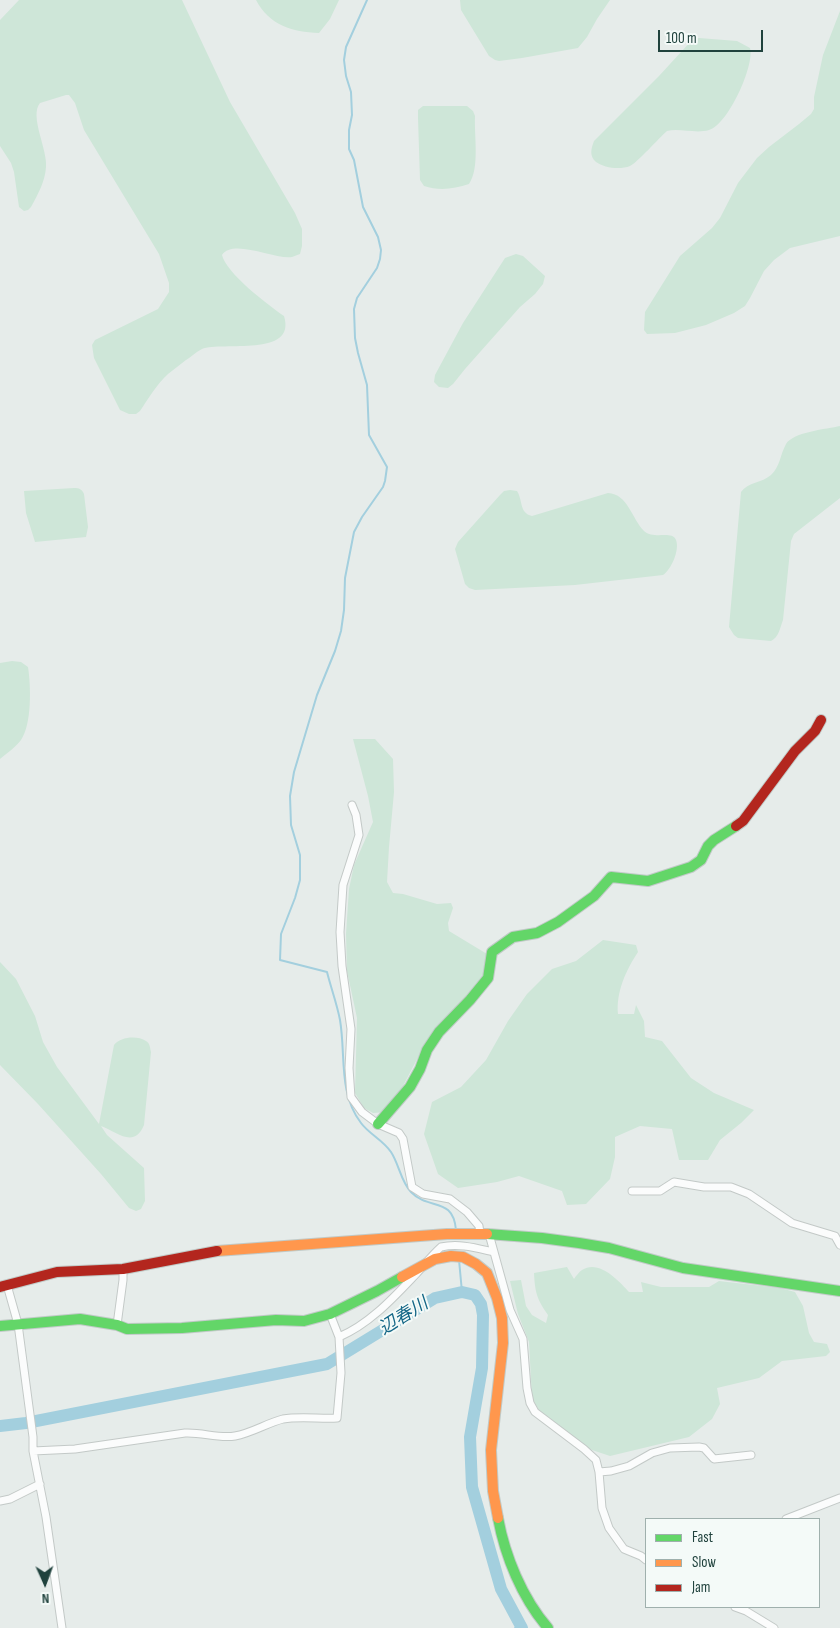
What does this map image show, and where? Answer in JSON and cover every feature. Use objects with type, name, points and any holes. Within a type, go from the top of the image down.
[{"type":"street","points":[[378,1124],[410,1087],[439,1032],[488,978],[492,952],[513,937],[537,933],[558,922],[594,896],[611,877],[648,880],[690,867],[700,860],[714,840],[742,821],[795,751],[816,732],[821,720]]},
{"type":"street","points":[[352,805],[359,835],[343,885],[340,932],[342,966],[351,1029],[349,1068],[351,1097],[362,1112],[378,1124],[400,1133],[403,1139],[412,1187],[423,1194],[450,1199],[467,1212],[479,1226],[494,1252],[510,1310],[523,1339],[530,1402],[535,1412],[584,1448],[596,1460],[602,1508],[609,1528],[624,1549],[645,1559]]},
{"type":"street","points":[[632,1191],[660,1190],[674,1182],[704,1187],[731,1187],[749,1194],[792,1224],[835,1236],[840,1245]]},
{"type":"street","points":[[62,1628],[40,1484],[33,1451],[33,1436],[18,1324],[3,1286],[57,1272],[123,1269],[225,1250],[437,1235],[484,1234],[531,1236],[571,1241],[600,1246],[689,1269],[840,1290]]},
{"type":"street","points":[[338,1339],[369,1319],[392,1299],[441,1247],[451,1245],[467,1246],[494,1252]]},
{"type":"street","points":[[0,1326],[80,1319],[116,1325],[126,1329],[182,1328],[276,1320],[304,1321],[330,1314],[435,1259],[451,1256],[463,1257],[476,1264],[487,1274],[497,1298],[502,1318],[503,1344],[491,1450],[493,1491],[501,1534],[512,1566],[528,1599],[548,1628]]},
{"type":"street","points":[[116,1325],[123,1269]]},
{"type":"street","points":[[33,1451],[75,1449],[185,1433],[228,1437],[238,1436],[284,1419],[337,1418],[341,1373],[338,1339],[330,1314]]},
{"type":"street","points":[[599,1472],[629,1466],[652,1453],[670,1448],[704,1448],[714,1459],[751,1455]]},
{"type":"street","points":[[0,1501],[10,1500],[40,1484]]},
{"type":"street","points":[[789,1518],[840,1498]]},
{"type":"street","points":[[748,1609],[774,1628]]},
{"type":"green space","points":[[19,0],[182,0],[230,102],[295,213],[302,229],[300,254],[292,257],[245,249],[228,250],[222,255],[231,271],[239,279],[258,297],[284,316],[285,329],[279,338],[269,343],[255,345],[202,349],[168,374],[136,414],[129,414],[120,410],[94,358],[92,345],[95,340],[158,309],[169,292],[169,283],[159,254],[84,130],[75,103],[69,95],[40,103],[37,109],[38,124],[46,160],[44,178],[31,207],[24,211],[19,207],[14,172],[11,163],[0,146],[0,20]]},
{"type":"green space","points":[[256,0],[339,0],[330,19],[319,33],[300,31],[282,26],[261,9]]},
{"type":"green space","points":[[460,0],[610,0],[578,48],[499,61],[489,56],[461,10]]},
{"type":"green space","points":[[840,11],[840,236],[790,248],[774,260],[764,271],[745,306],[734,313],[706,325],[675,333],[647,334],[644,330],[645,312],[680,256],[712,228],[720,218],[738,183],[757,158],[811,114],[814,109],[814,97],[823,55]]},
{"type":"green space","points":[[699,38],[737,41],[750,48],[748,67],[744,80],[732,106],[724,117],[716,126],[709,130],[667,131],[630,166],[612,168],[596,162],[591,152],[594,141],[692,40]]},
{"type":"green space","points":[[423,106],[467,106],[473,111],[475,116],[476,152],[474,169],[469,184],[441,189],[424,186],[420,180],[418,110]]},
{"type":"green space","points":[[516,254],[523,256],[545,276],[543,284],[520,307],[453,384],[448,388],[439,387],[434,382],[435,375],[463,323],[505,258]]},
{"type":"green space","points":[[840,426],[840,498],[794,534],[791,541],[783,620],[779,632],[771,641],[738,638],[729,627],[741,492],[747,486],[767,478],[774,472],[786,444],[790,440],[803,434]]},
{"type":"green space","points":[[80,489],[84,494],[88,527],[86,537],[35,542],[26,513],[24,491]]},
{"type":"green space","points":[[504,491],[517,491],[523,509],[532,516],[608,493],[615,494],[625,502],[640,526],[648,534],[674,537],[677,549],[674,559],[669,569],[663,575],[575,585],[475,590],[469,588],[465,584],[455,549],[458,542],[500,495]]},
{"type":"green space","points":[[21,662],[28,667],[30,684],[29,715],[25,733],[21,740],[0,759],[0,663]]},
{"type":"green space","points":[[353,739],[375,739],[393,759],[394,792],[387,882],[393,893],[437,904],[451,903],[453,908],[448,923],[449,931],[487,954],[484,981],[425,1044],[403,1086],[386,1112],[373,1113],[364,1108],[355,1093],[357,1018],[347,971],[346,934],[349,889],[354,865],[373,822]]},
{"type":"green space","points":[[603,940],[636,945],[638,952],[620,989],[618,1014],[634,1014],[636,1005],[644,1021],[645,1037],[662,1041],[691,1078],[714,1093],[754,1110],[720,1140],[708,1160],[679,1160],[672,1129],[640,1126],[615,1137],[615,1157],[610,1179],[586,1204],[567,1205],[562,1191],[519,1176],[497,1182],[458,1188],[438,1174],[424,1134],[432,1102],[461,1087],[486,1060],[508,1021],[527,994],[552,969],[576,961]]},
{"type":"green space","points":[[0,962],[16,979],[35,1016],[43,1042],[57,1067],[99,1124],[114,1045],[120,1040],[134,1038],[142,1039],[149,1044],[151,1052],[144,1125],[140,1132],[135,1136],[125,1137],[101,1126],[107,1135],[144,1168],[145,1201],[141,1209],[136,1211],[129,1208],[38,1104],[0,1065]]},
{"type":"green space","points":[[567,1267],[574,1279],[581,1271],[588,1267],[602,1269],[614,1277],[629,1292],[643,1292],[641,1282],[661,1287],[709,1287],[719,1281],[780,1288],[795,1292],[803,1306],[809,1333],[814,1342],[827,1344],[830,1352],[826,1356],[782,1361],[759,1378],[717,1388],[720,1404],[712,1419],[689,1437],[610,1456],[586,1448],[540,1412],[532,1398],[529,1342],[518,1314],[510,1281],[521,1280],[526,1306],[532,1315],[546,1323],[548,1315],[537,1296],[534,1273]]},
{"type":"waterway","points":[[367,0],[346,47],[344,60],[351,92],[352,115],[349,130],[349,149],[354,160],[363,207],[378,237],[381,250],[377,268],[357,298],[354,309],[355,338],[367,385],[369,435],[387,467],[383,487],[354,532],[345,578],[341,631],[317,695],[294,772],[290,796],[291,825],[300,855],[300,880],[281,934],[280,960],[327,972],[340,1020],[344,1073],[349,1099],[354,1111],[364,1127],[391,1152],[411,1192],[418,1198],[439,1205],[450,1212],[454,1219],[456,1230]]},
{"type":"waterway","points":[[459,1260],[462,1292]]},
{"type":"waterway","name":"辺春川","points":[[0,1426],[26,1423],[327,1364],[435,1298],[462,1292],[475,1295],[481,1304],[483,1315],[482,1368],[470,1437],[472,1487],[501,1589],[522,1628]]},
{"type":"traffic: fast","points":[[378,1124],[410,1087],[420,1069],[427,1050],[439,1032],[488,978],[492,952],[513,937],[537,933],[558,922],[594,896],[611,877],[648,881],[691,867],[701,860],[708,846],[714,840],[736,826]]},
{"type":"traffic: fast","points":[[487,1234],[579,1243],[609,1248],[683,1268],[840,1291]]},
{"type":"traffic: fast","points":[[0,1326],[80,1319],[117,1325],[127,1329],[182,1328],[276,1320],[304,1321],[330,1314],[402,1277]]},
{"type":"traffic: fast","points":[[498,1518],[505,1547],[516,1576],[530,1604],[548,1628]]},
{"type":"traffic: slow","points":[[217,1251],[447,1234],[487,1234]]},
{"type":"traffic: slow","points":[[402,1277],[435,1259],[451,1256],[463,1257],[487,1273],[497,1298],[502,1318],[503,1343],[491,1450],[493,1491],[498,1518]]},
{"type":"traffic: jam","points":[[736,826],[743,821],[795,751],[815,731],[821,720]]},
{"type":"traffic: jam","points":[[0,1287],[57,1272],[123,1269],[217,1251]]}]
